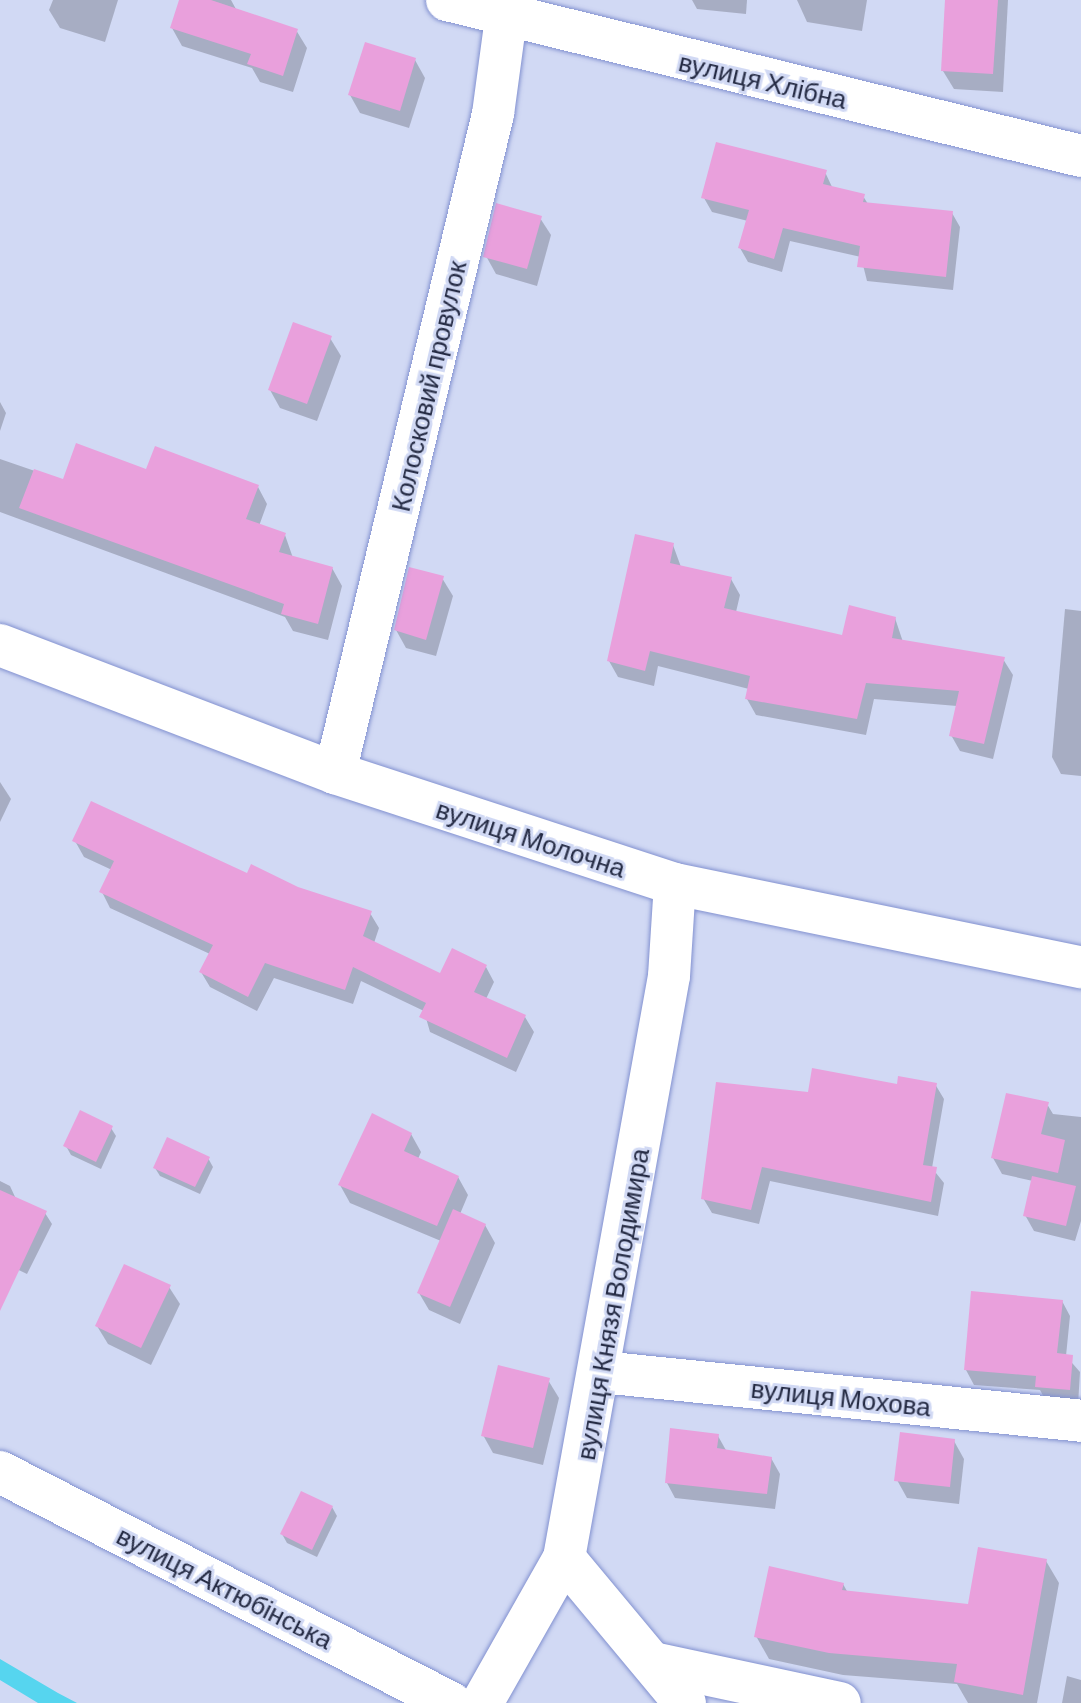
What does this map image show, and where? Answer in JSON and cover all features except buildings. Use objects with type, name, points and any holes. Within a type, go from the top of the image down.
[{"type":"street","name":"вулиця Хлібна","points":[[447,0],[499,9],[1081,156]]},
{"type":"street","name":"Колосковий провулок","points":[[335,773],[493,114],[499,9]]},
{"type":"street","name":"вулиця Молочна","points":[[0,645],[335,773],[675,884],[1081,967]]},
{"type":"street","name":"вулиця Князя Володимира","points":[[482,1703],[564,1558],[601,1372],[669,976],[675,884]]},
{"type":"street","name":"вулиця Мохова","points":[[601,1372],[1081,1421]]},
{"type":"street","name":"вулиця Актюбінська","points":[[0,1472],[451,1703]]},
{"type":"street","points":[[564,1558],[685,1703]]},
{"type":"street","points":[[653,1663],[840,1703]]},
{"type":"water","points":[[0,1659],[77,1703],[38,1703],[0,1680]]}]
